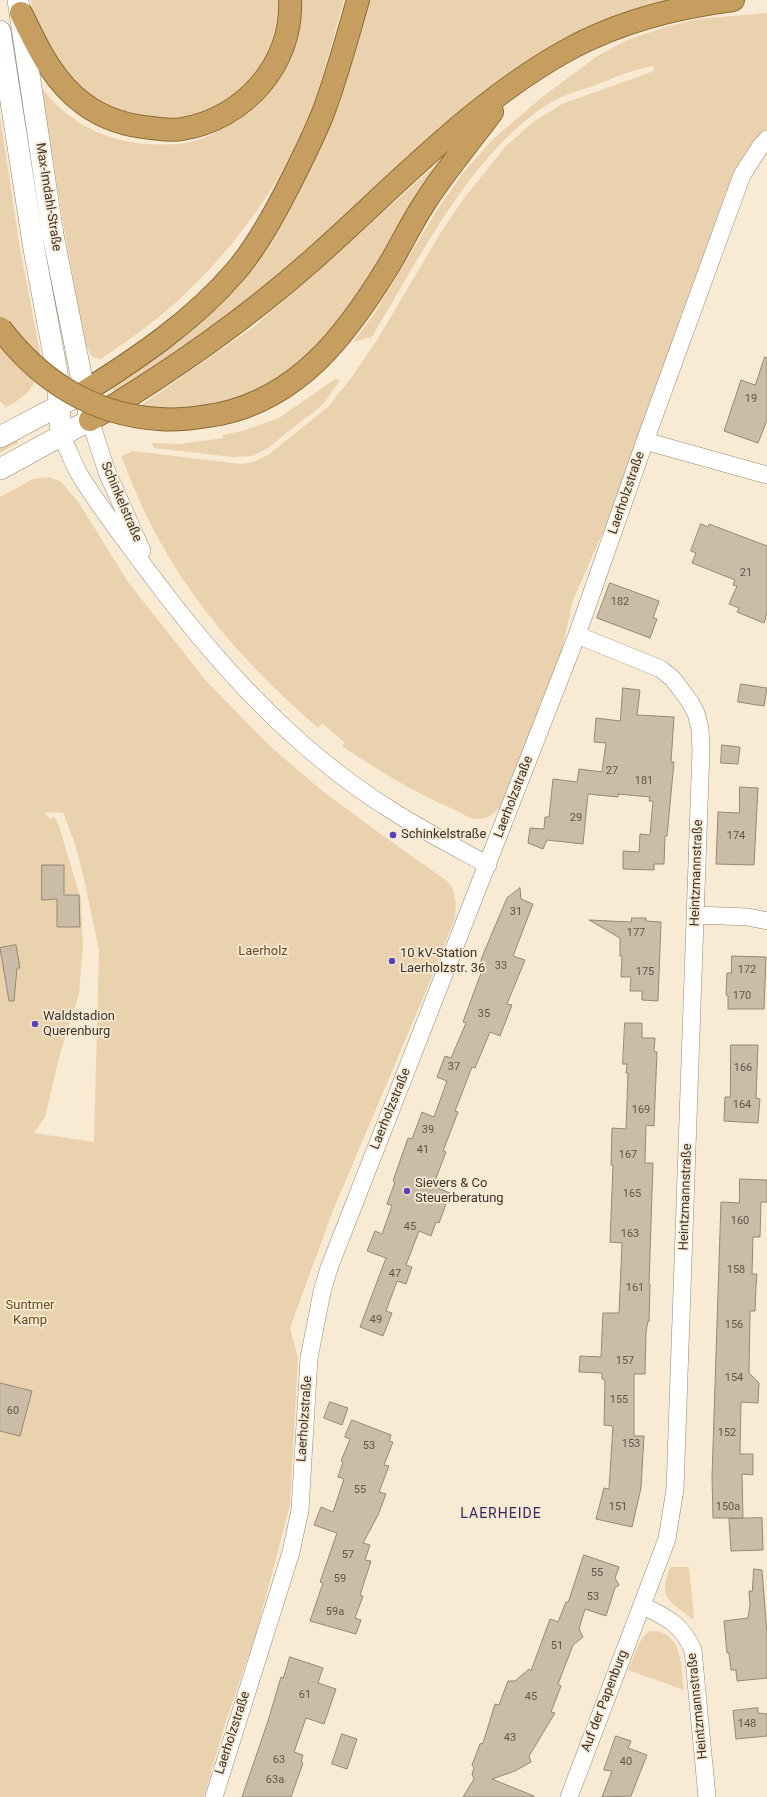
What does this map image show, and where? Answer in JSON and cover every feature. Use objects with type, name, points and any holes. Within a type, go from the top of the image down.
[{"type":"highway","points":[[20,7],[40,50],[56,77],[85,105],[109,118],[138,127],[180,130],[204,124],[229,113],[250,97],[267,76],[282,49],[291,18],[290,0]]},
{"type":"highway","points":[[84,392],[136,359],[186,320],[235,272],[256,242],[272,218],[298,168],[323,113],[358,0]]},
{"type":"highway","points":[[90,420],[139,390],[257,306],[308,264],[446,139],[511,85],[574,46],[614,29],[649,16],[693,5],[733,0]]},
{"type":"highway","points":[[0,328],[14,347],[47,378],[91,403],[116,412],[159,419],[181,419],[220,414],[249,406],[273,394],[296,379],[320,359],[336,342],[387,269],[424,203],[511,85]]},
{"type":"street","name":"Max-Imdahl-Straße","points":[[20,7],[53,235],[90,420]]},
{"type":"street","name":"Max-Imdahl-Straße","points":[[0,31],[34,250],[57,372],[61,435]]},
{"type":"street","name":"Laerholzstraße","points":[[214,1797],[291,1552],[300,1510],[309,1358],[322,1292],[338,1243],[577,635],[645,442],[742,176],[760,147],[767,139]]},
{"type":"street","points":[[0,437],[59,407],[84,392]]},
{"type":"street","points":[[0,469],[90,420]]},
{"type":"street","name":"Schinkelstraße","points":[[90,420],[107,472],[156,582]]},
{"type":"street","name":"Schinkelstraße","points":[[61,435],[78,470],[93,495],[156,582],[219,661],[269,713],[331,768],[390,810],[415,826],[488,864]]},
{"type":"street","name":"Laerholzstraße","points":[[645,442],[767,475]]},
{"type":"street","name":"Heintzmannstraße","points":[[577,635],[661,669],[673,679],[683,692],[696,712],[700,729],[701,749],[696,915],[675,1490],[667,1539],[642,1605],[674,1622],[686,1634],[693,1650],[707,1797]]},
{"type":"street","points":[[696,915],[748,917],[767,921]]},
{"type":"street","name":"Auf der Papenburg","points":[[569,1797],[642,1605]]},
{"type":"green space","points":[[31,0],[279,0],[277,20],[271,43],[260,66],[243,87],[224,103],[201,115],[177,121],[139,121],[73,89],[33,15]]},
{"type":"green space","points":[[302,0],[344,0],[314,102],[298,141],[286,165],[240,234],[223,255],[185,294],[155,320],[101,359],[92,357],[85,343],[64,228],[41,87],[55,103],[71,117],[87,127],[105,135],[124,141],[144,144],[165,145],[186,143],[197,140],[212,134],[249,113],[263,100],[275,84],[288,62],[297,38],[300,26]]},
{"type":"green space","points":[[366,0],[675,0],[591,30],[253,302],[118,397],[112,388],[159,356],[215,306],[244,272]]},
{"type":"green space","points":[[767,13],[767,130],[752,146],[604,530],[573,600],[561,655],[503,803],[488,817],[475,819],[410,788],[342,746],[345,743],[322,723],[318,728],[275,689],[216,624],[181,577],[159,541],[147,517],[121,456],[133,451],[241,464],[253,462],[268,455],[328,407],[354,374],[377,340],[441,232],[464,198],[506,146],[533,122],[562,104],[654,71],[653,66],[627,73],[559,98],[524,122],[497,147],[473,176],[450,208],[372,337],[353,342],[374,314],[437,210],[463,173],[493,139],[541,98],[596,57],[627,40],[666,27],[697,19]]},
{"type":"green space","points":[[0,116],[20,248],[42,363],[37,378],[30,390],[20,399],[6,407],[0,401]]},
{"type":"green space","points":[[455,148],[382,266],[314,357],[244,402],[186,409],[163,409],[140,406],[255,326]]},
{"type":"green space","points":[[335,379],[340,380],[325,402],[267,449],[252,456],[233,457],[154,448],[152,443],[180,444],[223,438],[223,435],[242,431],[279,418]]},
{"type":"green space","points":[[14,437],[18,443],[0,453],[0,445]]},
{"type":"green space","name":"Laerholz","points":[[49,477],[61,482],[79,503],[128,582],[207,682],[270,746],[320,789],[447,881],[453,889],[456,904],[455,918],[434,972],[332,1213],[290,1328],[298,1358],[290,1505],[256,1634],[225,1724],[204,1797],[0,1797],[0,497],[33,479]],"holes":[[[44,812],[63,813],[75,844],[99,950],[94,1142],[34,1133],[45,1117],[60,1054],[79,994],[83,946],[81,899],[58,823],[54,817],[50,819]]]},
{"type":"green space","points":[[670,1567],[689,1567],[694,1618],[692,1619],[668,1598],[665,1586]]},
{"type":"green space","points":[[650,1631],[661,1632],[669,1636],[674,1643],[681,1661],[684,1690],[628,1670],[639,1643]]},
{"type":"building","points":[[765,357],[767,358],[767,420],[758,443],[724,431],[741,380],[755,385]]},
{"type":"building","points":[[701,524],[708,527],[709,524],[767,546],[767,613],[764,623],[737,612],[739,608],[729,604],[737,586],[733,585],[735,580],[692,563],[696,553],[691,551]]},
{"type":"building","points":[[610,583],[659,601],[653,618],[657,619],[650,638],[597,618]]},
{"type":"building","points":[[741,684],[767,688],[764,706],[738,702]]},
{"type":"building","points":[[623,688],[640,690],[637,715],[674,717],[671,762],[674,762],[667,836],[665,836],[664,864],[654,864],[654,870],[623,869],[623,851],[639,852],[640,834],[650,835],[653,801],[649,801],[650,797],[618,794],[618,797],[588,794],[583,844],[547,840],[543,849],[528,843],[530,828],[544,829],[545,817],[549,817],[553,779],[577,782],[579,769],[602,772],[606,743],[594,742],[596,718],[620,721]]},
{"type":"building","points":[[722,745],[740,747],[738,764],[721,763]]},
{"type":"building","points":[[740,787],[758,788],[754,865],[716,864],[718,812],[739,813]]},
{"type":"building","points":[[42,865],[64,865],[64,895],[79,895],[80,927],[57,927],[57,899],[42,900]]},
{"type":"building","points":[[520,888],[521,899],[533,904],[513,956],[525,960],[507,1004],[512,1005],[500,1036],[490,1032],[475,1068],[472,1067],[455,1111],[458,1112],[443,1151],[446,1152],[433,1186],[450,1193],[439,1223],[436,1222],[431,1236],[419,1231],[406,1265],[412,1267],[406,1284],[397,1281],[386,1311],[392,1313],[383,1336],[360,1327],[386,1258],[367,1251],[375,1231],[382,1234],[392,1206],[387,1204],[395,1182],[393,1181],[408,1138],[412,1139],[422,1112],[434,1117],[447,1081],[437,1077],[445,1056],[451,1058],[466,1023],[463,1022],[481,973],[478,972],[482,957],[507,898]]},
{"type":"building","points":[[632,918],[646,918],[646,921],[661,922],[658,1001],[642,1000],[642,991],[630,991],[631,977],[621,977],[622,956],[620,956],[620,938],[589,920],[631,922]]},
{"type":"building","points":[[16,945],[20,968],[17,968],[14,1001],[9,1001],[0,948]]},
{"type":"building","points":[[732,956],[766,957],[764,1009],[728,1009],[728,995],[726,995],[727,973],[731,973]]},
{"type":"building","points":[[625,1023],[642,1023],[642,1038],[655,1038],[654,1051],[657,1052],[654,1126],[646,1125],[645,1163],[653,1163],[649,1322],[648,1321],[646,1332],[645,1374],[634,1374],[634,1436],[644,1436],[641,1488],[632,1527],[596,1519],[604,1488],[609,1489],[613,1426],[604,1425],[605,1380],[602,1379],[602,1373],[579,1372],[580,1356],[601,1357],[603,1313],[619,1313],[622,1243],[610,1242],[613,1165],[611,1165],[612,1128],[626,1129],[628,1073],[626,1073],[627,1064],[623,1064]]},
{"type":"building","points":[[731,1045],[758,1045],[756,1098],[760,1099],[758,1123],[724,1121],[725,1097],[730,1097]]},
{"type":"building","points":[[740,1179],[767,1180],[767,1202],[761,1202],[760,1237],[753,1237],[752,1274],[757,1274],[755,1311],[750,1311],[749,1373],[759,1383],[758,1403],[741,1402],[740,1454],[753,1454],[753,1475],[742,1474],[743,1518],[713,1518],[712,1477],[721,1202],[739,1203]]},
{"type":"building","points":[[0,1383],[32,1391],[20,1436],[0,1431]]},
{"type":"building","points":[[330,1402],[348,1408],[342,1425],[324,1418]]},
{"type":"building","points":[[352,1420],[391,1435],[389,1441],[393,1442],[384,1465],[389,1466],[379,1492],[386,1494],[378,1515],[363,1543],[370,1545],[365,1560],[371,1561],[360,1595],[363,1596],[355,1618],[361,1620],[356,1634],[310,1621],[323,1583],[320,1582],[337,1533],[314,1525],[321,1507],[333,1512],[344,1479],[338,1477],[343,1462],[341,1461],[350,1439],[345,1437]]},
{"type":"building","points":[[762,1518],[763,1550],[731,1551],[729,1519]]},
{"type":"building","points":[[584,1555],[619,1567],[615,1578],[619,1585],[615,1588],[606,1616],[585,1609],[579,1629],[583,1637],[573,1645],[558,1684],[561,1686],[551,1712],[555,1713],[529,1756],[531,1762],[515,1771],[492,1779],[534,1797],[463,1797],[474,1779],[472,1774],[474,1768],[472,1765],[480,1744],[483,1743],[495,1704],[499,1705],[508,1681],[515,1681],[529,1669],[531,1671],[550,1619],[558,1622],[566,1602],[568,1602]]},
{"type":"building","points":[[754,1569],[762,1570],[767,1634],[767,1678],[737,1681],[736,1670],[731,1670],[729,1653],[727,1653],[724,1621],[748,1618],[750,1605],[749,1591],[752,1591]]},
{"type":"building","points":[[290,1657],[323,1668],[318,1683],[336,1689],[324,1724],[306,1718],[294,1752],[303,1755],[301,1762],[303,1763],[291,1797],[242,1797],[268,1721],[281,1677],[283,1678]]},
{"type":"building","points":[[758,1708],[758,1713],[767,1714],[767,1736],[736,1739],[733,1711]]},
{"type":"building","points":[[342,1734],[357,1739],[347,1769],[332,1764]]},
{"type":"building","points":[[616,1736],[631,1741],[628,1748],[647,1755],[631,1796],[602,1797],[612,1771],[604,1770]]},
{"type":"place","name":"Schinkelstraße","points":[[393,835]]},
{"type":"place","name":"10 kV-Station Laerholzstr. 36","points":[[392,961]]},
{"type":"place","name":"Waldstadion Querenburg","points":[[35,1024]]},
{"type":"place","name":"Sievers & Co Steuerberatung","points":[[407,1191]]},
{"type":"district","name":"LAERHEIDE","points":[[501,1514]]},
{"type":"park label","name":"Suntmer Kamp","points":[[30,1314]]}]
